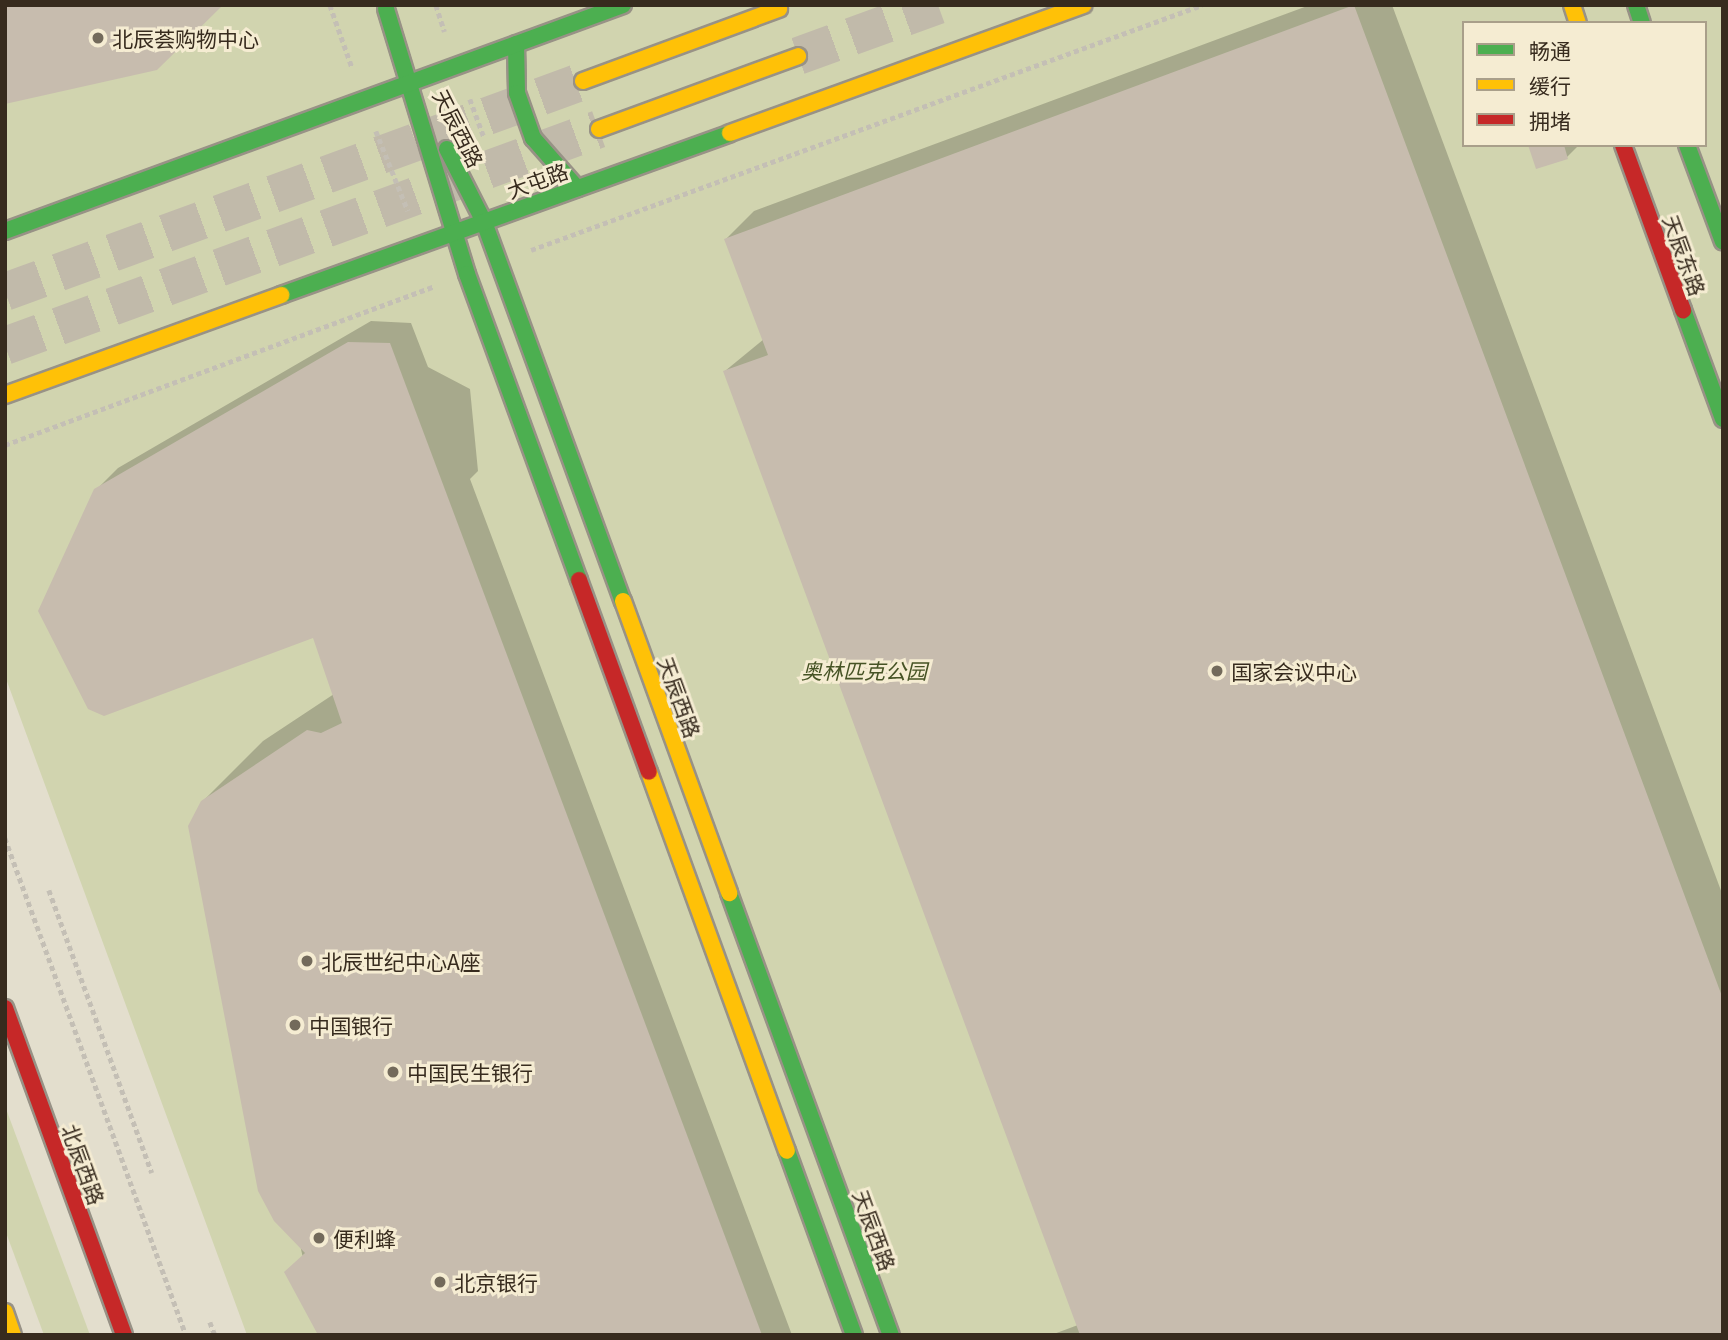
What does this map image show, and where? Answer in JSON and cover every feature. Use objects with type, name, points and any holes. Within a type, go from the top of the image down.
[{"type":"street","points":[[5,231],[623,5]]},
{"type":"street","name":"大屯路","points":[[5,395],[1084,5]]},
{"type":"street","name":"天辰西路","points":[[386,9],[412,82],[453,234],[467,274],[854,1335]]},
{"type":"street","points":[[583,81],[779,9]]},
{"type":"street","points":[[516,44],[517,93],[533,138],[577,188]]},
{"type":"street","points":[[599,129],[798,56]]},
{"type":"street","name":"天辰西路","points":[[412,82],[484,222],[891,1335]]},
{"type":"street","name":"天辰东路","points":[[1624,147],[1723,419]]},
{"type":"street","name":"天辰东路","points":[[1688,147],[1723,242]]},
{"type":"street","name":"北辰西路","points":[[5,1008],[124,1335]]},
{"type":"street","points":[[5,1312],[13,1335]]},
{"type":"path","points":[[330,5],[337,23]]},
{"type":"path","points":[[499,262],[1202,5]]},
{"type":"path","points":[[5,445],[467,274]]},
{"type":"path","points":[[5,838],[186,1335]]},
{"type":"path","points":[[49,890],[152,1173]]},
{"type":"path","points":[[210,1322],[215,1335]]},
{"type":"green space","name":"奥林匹克公园","points":[[5,5],[1723,5],[1723,1335],[247,1335],[5,676]]},
{"type":"green space","points":[[5,1106],[90,1335],[44,1335],[5,1230]]},
{"type":"building","name":"北辰荟购物中心","points":[[5,5],[223,5],[157,70],[5,104]]},
{"type":"building","name":"国家会议中心","points":[[1354,5],[1723,999],[1723,1335],[1080,1335],[723,371],[768,355],[724,239]]},
{"type":"building","points":[[1529,147],[1565,147],[1568,159],[1536,169]]},
{"type":"building","points":[[348,342],[390,343],[762,1335],[318,1335],[284,1272],[305,1253],[274,1221],[258,1191],[188,826],[201,801],[307,730],[321,733],[342,723],[313,638],[104,716],[88,709],[38,611],[94,489]]},
{"type":"tunnel","points":[[798,56],[938,5]]},
{"type":"tunnel","points":[[5,292],[583,81]]},
{"type":"tunnel","points":[[5,346],[599,129]]},
{"type":"traffic: fast","points":[[5,231],[623,5]]},
{"type":"traffic: fast","points":[[1636,5],[1641,21]]},
{"type":"traffic: fast","points":[[386,9],[467,274],[579,580]]},
{"type":"traffic: fast","points":[[516,44],[517,93],[533,138],[577,188]]},
{"type":"traffic: fast","points":[[281,295],[730,133]]},
{"type":"traffic: fast","points":[[1688,147],[1723,242]]},
{"type":"traffic: fast","points":[[447,149],[484,222],[623,601]]},
{"type":"traffic: fast","points":[[1683,310],[1723,419]]},
{"type":"traffic: fast","points":[[729,893],[891,1335]]},
{"type":"traffic: fast","points":[[787,1151],[854,1335]]},
{"type":"traffic: slow","points":[[730,133],[1084,5]]},
{"type":"traffic: slow","points":[[1572,5],[1577,21]]},
{"type":"traffic: slow","points":[[583,81],[779,9]]},
{"type":"traffic: slow","points":[[599,129],[798,56]]},
{"type":"traffic: slow","points":[[5,395],[281,295]]},
{"type":"traffic: slow","points":[[623,601],[729,893]]},
{"type":"traffic: slow","points":[[649,772],[787,1151]]},
{"type":"traffic: slow","points":[[5,1312],[13,1335]]},
{"type":"traffic: jam","points":[[1624,147],[1683,310]]},
{"type":"traffic: jam","points":[[579,580],[649,772]]},
{"type":"traffic: jam","points":[[5,1008],[124,1335]]},
{"type":"place","name":"北辰荟购物中心","points":[[98,38]]},
{"type":"place","name":"国家会议中心","points":[[1217,671]]},
{"type":"place","name":"北辰世纪中心A座","points":[[307,961]]},
{"type":"place","name":"中国银行","points":[[295,1025]]},
{"type":"place","name":"中国民生银行","points":[[393,1072]]},
{"type":"place","name":"便利蜂","points":[[319,1238]]},
{"type":"place","name":"北京银行","points":[[440,1282]]}]
